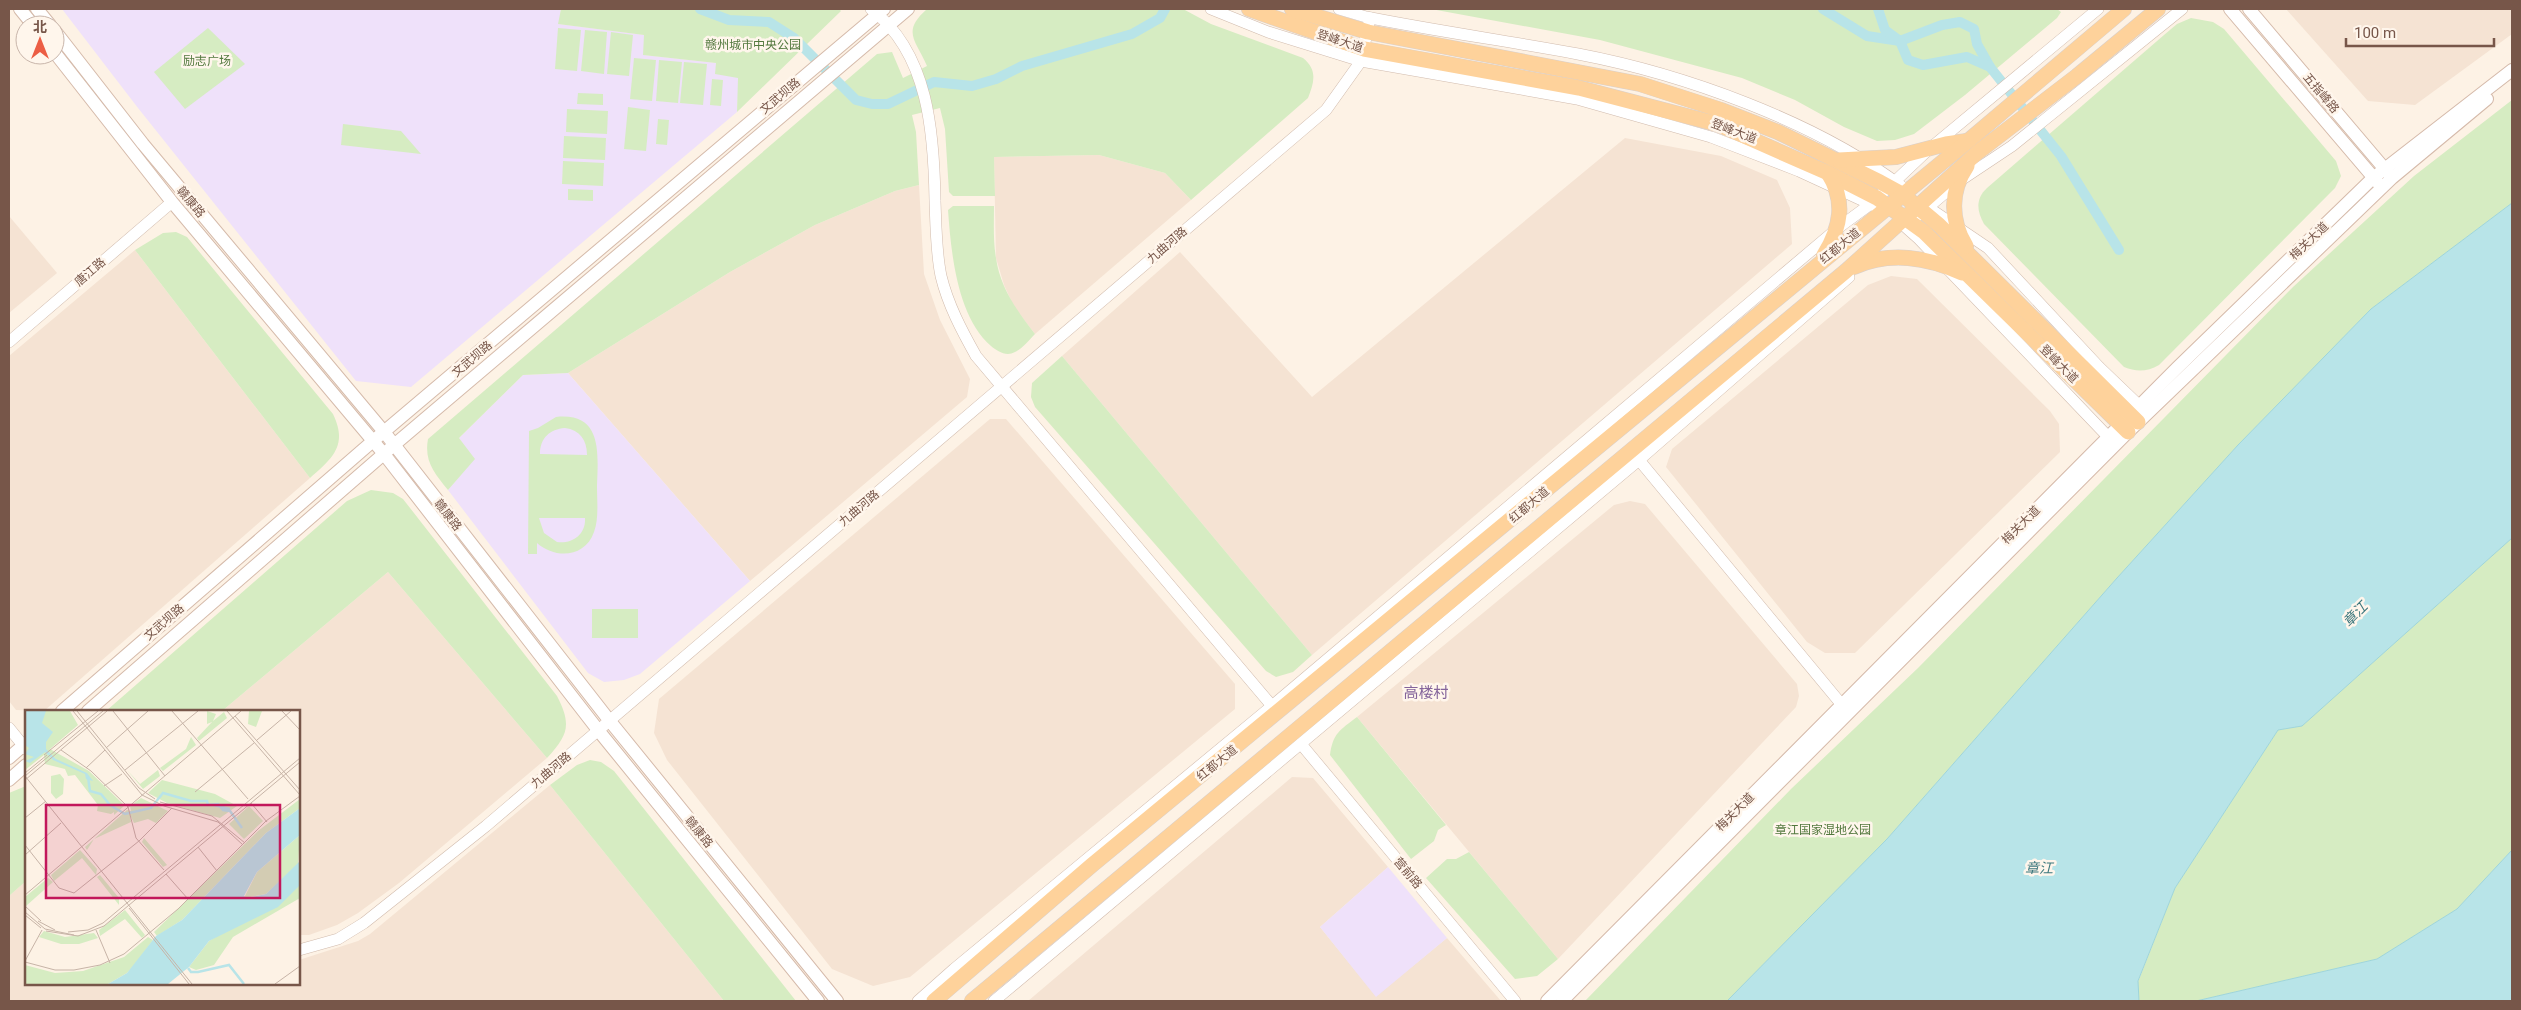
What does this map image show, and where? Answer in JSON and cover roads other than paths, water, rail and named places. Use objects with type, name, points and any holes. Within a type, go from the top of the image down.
[{"type":"main road","name":"文武坝路","points":[[89,710],[394,445],[908,9]]},
{"type":"main road","name":"登峰大道","points":[[1249,9],[1363,55],[1579,88],[1637,102],[1717,124],[1830,166],[1898,188],[1914,214],[1972,278],[2134,419]]},
{"type":"main road","name":"登峰大道","points":[[1292,9],[1640,84],[1729,113],[1778,132],[1830,166],[1880,205],[1914,214],[1978,263],[2134,419]]},
{"type":"main road","name":"红都大道","points":[[972,1001],[1914,214],[1993,120],[2061,60],[2124,9]]},
{"type":"main road","name":"红都大道","points":[[933,1001],[1092,865],[1819,264],[1898,188],[1973,146],[2002,133],[2084,80],[2158,9]]},
{"type":"main road","points":[[2230,9],[2382,188]]},
{"type":"main road","name":"五指峰路","points":[[2249,9],[2388,173]]},
{"type":"main road","name":"文武坝路","points":[[63,710],[373,442],[856,32],[878,10]]},
{"type":"main road","name":"赣康路","points":[[65,44],[142,144],[385,433],[609,720],[833,997],[841,1001]]},
{"type":"main road","name":"赣康路","points":[[64,65],[172,202],[384,454],[598,730],[816,999]]},
{"type":"main road","name":"梅关大道","points":[[2134,419],[2382,188],[2388,173],[2512,70]]},
{"type":"main road","name":"梅关大道","points":[[1547,1001],[1845,709],[2373,178],[2388,173],[2512,80]]},
{"type":"main road","points":[[1819,264],[1838,228],[1841,212],[1830,166],[1896,157],[1946,144],[1973,146],[1958,182],[1954,205],[1957,227],[1962,240],[1978,263]]},
{"type":"main road","points":[[1846,271],[1866,262],[1907,257],[1941,264],[1972,278]]},
{"type":"main road","name":"梅关大道","points":[[1562,1001],[1845,709]]},
{"type":"main road","points":[[9,758],[25,746]]},
{"type":"main road","points":[[9,780],[25,766]]},
{"type":"street","points":[[1339,9],[1369,25],[1580,55],[1646,70],[1740,101],[1791,122],[1863,160],[1898,188],[1928,150],[1981,108],[2098,9]]},
{"type":"street","points":[[994,1001],[1639,460],[1866,262],[1914,214],[2012,146],[2084,80],[2182,9]]},
{"type":"street","points":[[878,10],[907,50],[920,82],[929,118],[938,259],[941,277],[952,310],[976,356],[1001,388],[1272,706]]},
{"type":"street","points":[[1214,10],[1268,32],[1363,55],[1577,98],[1711,137],[1764,156],[1880,205]]},
{"type":"street","name":"九曲河路","points":[[300,950],[338,938],[364,923],[486,826],[1326,110],[1363,55],[1369,25]]},
{"type":"street","name":"唐江路","points":[[9,342],[172,202]]},
{"type":"street","points":[[918,1001],[954,969],[1272,706],[1838,228],[1880,205]]},
{"type":"street","points":[[1914,214],[1957,227],[1988,248],[2099,367],[2134,419]]},
{"type":"street","points":[[1914,214],[1941,264],[2112,441]]},
{"type":"street","points":[[1639,460],[1845,709]]},
{"type":"street","points":[[9,728],[25,746]]},
{"type":"street","name":"营前路","points":[[1301,744],[1516,1001]]},
{"type":"water","name":"章江","points":[[2512,203],[2512,538],[2302,726],[2278,730],[2175,888],[2138,981],[2139,1001],[1727,1001],[1887,839],[2117,578],[2238,445],[2371,309]]},
{"type":"water","points":[[2512,850],[2512,1001],[2196,1001],[2377,959],[2457,909]]},
{"type":"waterway","points":[[700,9],[729,20],[769,22],[794,38],[856,100],[872,104],[888,104],[934,82],[972,86],[996,79],[1022,66],[1132,34],[1160,18],[1165,9]]},
{"type":"waterway","points":[[1823,9],[1867,36],[1900,41],[1942,25],[1960,22],[1974,29],[1977,44],[1990,67]]},
{"type":"waterway","points":[[1878,9],[1885,30],[1900,41],[1908,60],[1923,65],[1967,57],[1990,67],[2061,156],[2119,250]]},
{"type":"district","name":"高楼村","points":[[1426,693]]},
{"type":"park label","name":"赣州城市中央公园","points":[[753,45]]},
{"type":"park label","name":"励志广场","points":[[207,61]]},
{"type":"park label","name":"章江国家湿地公园","points":[[1823,830]]}]
